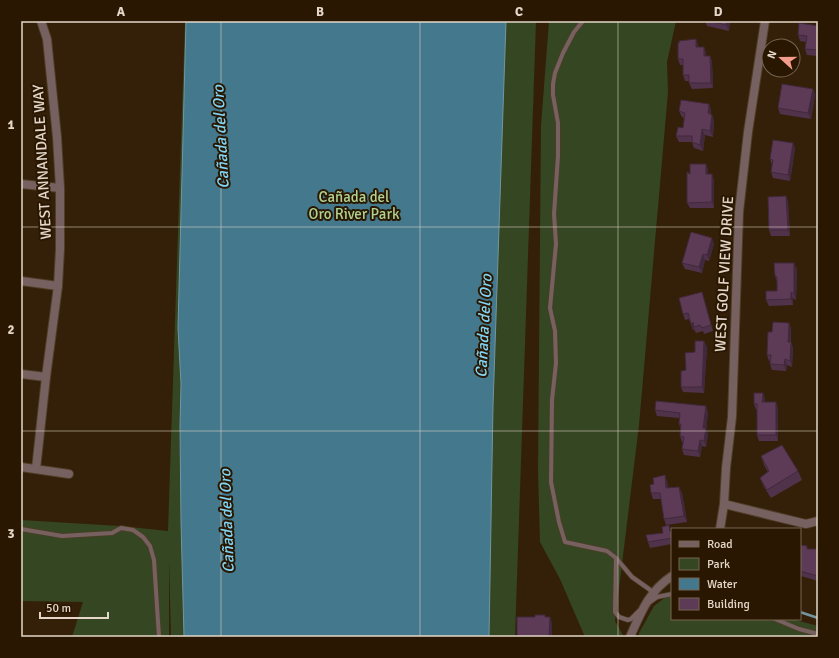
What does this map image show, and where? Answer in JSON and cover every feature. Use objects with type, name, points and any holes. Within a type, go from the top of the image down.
[{"type":"street","name":"WEST ANNANDALE WAY","points":[[36,469],[58,286],[60,249],[58,137],[47,39],[41,21]]},
{"type":"street","name":"WEST GOLF VIEW DRIVE","points":[[720,528],[724,504],[726,468],[732,417],[739,212],[748,132],[765,21]]},
{"type":"street","points":[[21,184],[60,188]]},
{"type":"street","points":[[21,281],[58,286]]},
{"type":"street","points":[[21,374],[46,377]]},
{"type":"street","points":[[21,467],[69,474]]},
{"type":"street","points":[[724,504],[806,524],[818,521]]},
{"type":"street","points":[[630,637],[643,607],[655,596],[661,584],[671,577]]},
{"type":"lane","points":[[583,21],[574,32],[563,53],[555,73],[553,84],[553,95],[558,123],[558,156],[554,214],[556,244],[550,308],[555,331],[556,363],[552,400],[551,482],[558,522],[565,542],[607,551],[616,558],[632,577],[655,596],[671,594]]},
{"type":"lane","points":[[21,529],[62,536],[112,533],[121,528],[133,530],[143,537],[150,546],[154,560],[159,637]]},
{"type":"lane","points":[[616,558],[615,612],[619,617],[628,620],[631,619],[643,607]]},
{"type":"lane","points":[[777,620],[799,629],[818,634]]},
{"type":"green space","name":"Cañada del Oro River Park","points":[[185,21],[536,21],[515,637],[171,637],[169,560],[169,637],[72,637],[83,602],[21,601],[21,520],[120,526],[168,531]]},
{"type":"green space","points":[[549,21],[676,21],[667,62],[668,92],[639,425],[615,621],[624,637],[585,637],[560,579],[540,542],[538,471],[541,126]]},
{"type":"green space","points":[[671,593],[671,620],[796,620],[818,626],[818,637],[639,637],[639,633],[654,606]]},
{"type":"water","name":"Cañada del Oro River Park","points":[[186,21],[506,21],[493,406],[489,637],[184,637],[181,522],[181,384],[178,328]]},
{"type":"building","points":[[710,21],[727,21],[726,25]]},
{"type":"building","points":[[799,23],[818,26],[818,50],[805,49],[807,36],[798,35]]},
{"type":"building","points":[[696,39],[696,47],[704,47],[704,56],[710,56],[711,83],[689,83],[689,75],[683,75],[683,59],[678,59],[678,43],[679,41]]},
{"type":"building","points":[[782,84],[813,89],[808,113],[778,108]]},
{"type":"building","points":[[681,100],[709,104],[708,113],[712,115],[710,131],[702,129],[700,145],[692,142],[692,136],[676,136],[678,127],[683,128],[685,113],[679,111]]},
{"type":"building","points":[[773,140],[793,143],[788,175],[771,172],[773,160],[770,159]]},
{"type":"building","points":[[690,164],[706,164],[706,174],[712,174],[712,202],[687,203],[687,172],[690,174]]},
{"type":"building","points":[[786,196],[788,230],[769,230],[768,197]]},
{"type":"building","points":[[691,232],[712,238],[707,255],[703,254],[699,267],[682,263]]},
{"type":"building","points":[[774,263],[794,263],[794,294],[791,292],[791,299],[766,300],[766,291],[777,291],[777,277],[775,276]]},
{"type":"building","points":[[702,292],[711,325],[702,328],[700,325],[694,327],[693,322],[691,324],[688,313],[683,314],[679,298]]},
{"type":"building","points":[[773,322],[789,323],[788,342],[791,342],[790,361],[785,359],[784,365],[770,364],[771,355],[767,355],[768,332],[772,332]]},
{"type":"building","points":[[695,341],[704,341],[702,387],[681,387],[681,371],[686,370],[685,353],[695,352]]},
{"type":"building","points":[[754,393],[763,393],[762,402],[776,402],[776,435],[757,435],[757,404],[754,404]]},
{"type":"building","points":[[656,401],[706,406],[703,428],[706,428],[704,441],[700,440],[698,451],[682,449],[684,437],[680,436],[680,413],[655,410]]},
{"type":"building","points":[[782,445],[798,471],[767,490],[760,478],[769,471],[761,456]]},
{"type":"building","points":[[665,475],[666,488],[679,487],[684,516],[664,519],[660,493],[651,493],[650,485],[654,484],[653,478]]},
{"type":"building","points":[[669,525],[671,538],[648,542],[646,535],[663,533],[662,527]]},
{"type":"building","points":[[801,545],[807,546],[807,549],[818,549],[818,576],[801,571]]},
{"type":"building","points":[[535,615],[545,615],[545,617],[550,617],[549,636],[566,637],[517,637],[517,617],[535,617]]},
{"type":"waterway","points":[[801,612],[818,618]]},
{"type":"water label","name":"Cañada del Oro","points":[[221,137]]},
{"type":"water label","name":"Cañada del Oro","points":[[484,326]]},
{"type":"water label","name":"Cañada del Oro","points":[[227,521]]}]
